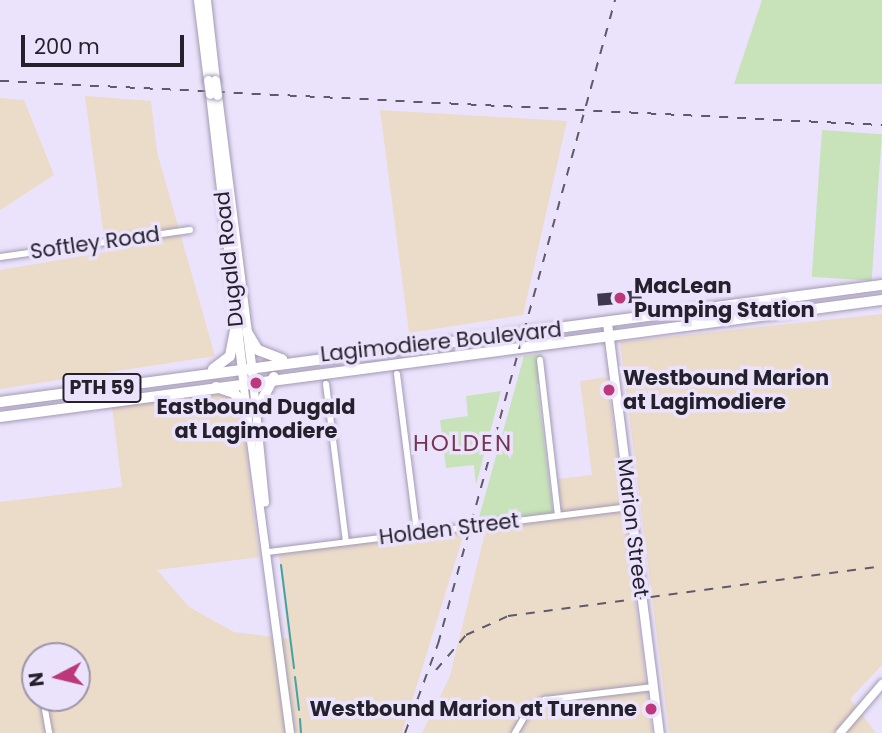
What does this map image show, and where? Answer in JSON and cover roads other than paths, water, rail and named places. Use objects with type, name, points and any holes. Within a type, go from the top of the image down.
[{"type":"main road","name":"Dugald Road","points":[[198,0],[247,332],[246,366]]},
{"type":"main road","name":"Dugald Road","points":[[206,0],[211,80]]},
{"type":"main road","name":"Dugald Road","points":[[213,95],[236,326],[248,381]]},
{"type":"main road","name":"Lagimodiere Boulevard","points":[[0,417],[882,285]]},
{"type":"main road","name":"Lagimodiere Boulevard","points":[[0,402],[286,360],[882,300]]},
{"type":"main road","points":[[203,372],[228,359],[236,326]]},
{"type":"main road","name":"Marion Street","points":[[608,328],[659,733]]},
{"type":"main road","points":[[247,332],[258,349],[286,360]]},
{"type":"main road","points":[[257,411],[274,377]]},
{"type":"main road","points":[[212,386],[234,393],[246,407]]},
{"type":"street","name":"Softley Road","points":[[0,257],[191,230]]},
{"type":"street","points":[[540,360],[558,515]]},
{"type":"street","points":[[397,374],[417,533]]},
{"type":"street","name":"Dugald Road","points":[[248,381],[246,407],[265,517]]},
{"type":"street","name":"Dugald Road","points":[[248,381],[257,411],[268,552],[290,733]]},
{"type":"street","points":[[326,384],[346,542]]},
{"type":"street","name":"Holden Street","points":[[268,552],[630,507]]},
{"type":"street","points":[[839,733],[882,684]]},
{"type":"street","points":[[515,733],[527,712],[545,700],[653,687]]},
{"type":"street","points":[[45,712],[49,733]]},
{"type":"waterway","points":[[281,565],[294,668]]},
{"type":"waterway","points":[[295,677],[299,710]]},
{"type":"waterway","points":[[300,719],[301,733]]},
{"type":"railway","points":[[405,733],[438,644],[615,0]]},
{"type":"railway","points":[[0,81],[882,125]]},
{"type":"railway","points":[[436,670],[466,635],[508,616],[882,566]]},
{"type":"place","name":"MacLean Pumping Station","points":[[620,298]]},
{"type":"place","name":"Eastbound Dugald at Lagimodiere","points":[[256,383]]},
{"type":"place","name":"Westbound Marion at Lagimodiere","points":[[609,390]]},
{"type":"place","name":"Westbound Marion at Turenne","points":[[651,709]]},
{"type":"district","name":"HOLDEN","points":[[463,443]]}]
